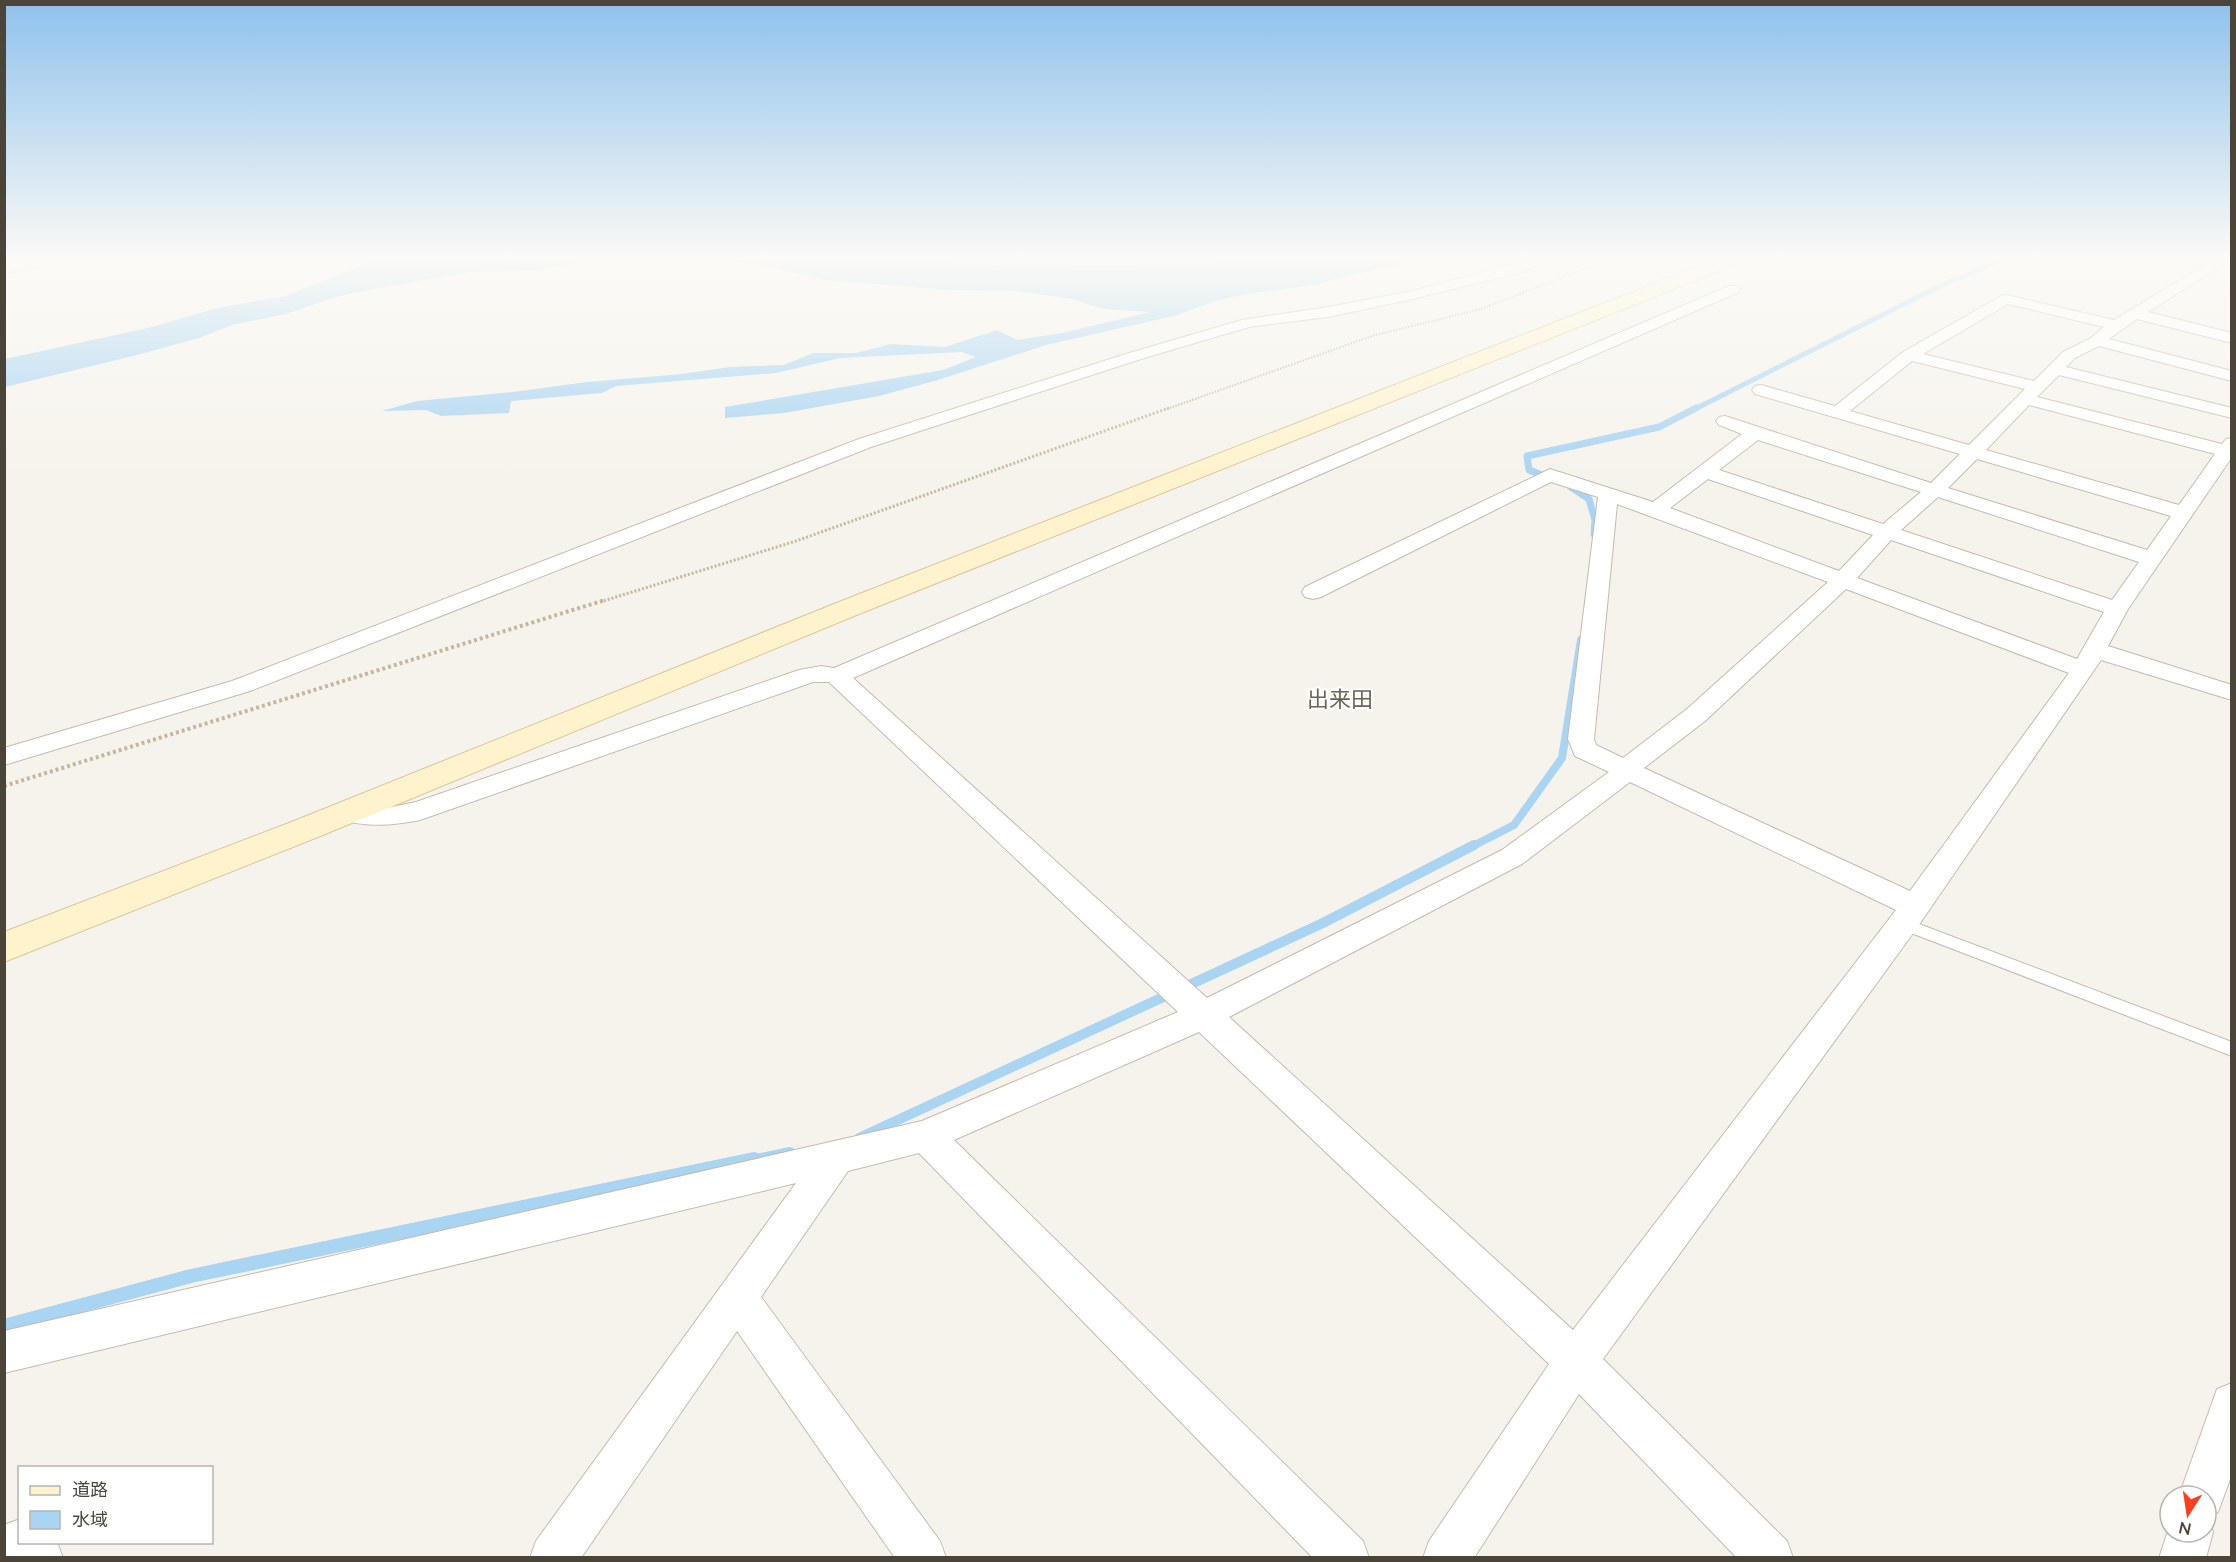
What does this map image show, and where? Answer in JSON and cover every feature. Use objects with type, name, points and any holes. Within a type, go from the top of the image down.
[{"type":"street","points":[[4,757],[241,686],[865,443],[1124,359],[1217,332]]},
{"type":"street","points":[[4,948],[860,604],[1549,332]]},
{"type":"street","points":[[347,812],[387,817],[420,811],[808,675],[837,676],[1633,332]]},
{"type":"street","points":[[1839,411],[1909,355],[1949,332]]},
{"type":"street","points":[[4,1352],[926,1136],[1204,1015],[1512,857],[1615,782],[1627,768],[1696,715],[1843,580],[1887,531],[1935,490],[2069,355],[2097,341],[2109,332]]},
{"type":"street","points":[[2208,332],[2232,338]]},
{"type":"street","points":[[2097,341],[2232,376]]},
{"type":"street","points":[[1446,1557],[1576,1361],[1909,915],[2089,660],[2117,609],[2229,447],[2031,393],[1909,355]]},
{"type":"street","points":[[2055,369],[2232,413]]},
{"type":"street","points":[[1761,390],[1974,450],[2183,513]]},
{"type":"street","points":[[1725,421],[1755,434],[2152,559]]},
{"type":"street","points":[[1656,510],[1755,434]]},
{"type":"street","points":[[1706,472],[2117,609]]},
{"type":"street","points":[[1313,592],[1550,475],[1656,510],[1843,580],[2089,660],[2232,693]]},
{"type":"street","points":[[1608,494],[1581,739],[1584,750],[1627,768],[1909,915]]},
{"type":"street","points":[[837,676],[1576,1361],[1770,1557]]},
{"type":"street","points":[[926,1136],[1346,1557]]},
{"type":"street","points":[[553,1557],[837,1156]]},
{"type":"street","points":[[737,1297],[923,1557]]},
{"type":"street","points":[[2206,1484],[2232,1404]]},
{"type":"street","points":[[4,1531],[18,1541]]},
{"type":"street","points":[[23,1544],[40,1557]]},
{"type":"lane","points":[[1909,915],[2232,1049]]},
{"type":"path","points":[[4,786],[796,541],[1389,332]]},
{"type":"water","points":[[130,332],[215,332],[133,356],[5,387],[5,359]]},
{"type":"water","points":[[991,332],[1001,332],[1017,340],[1062,333],[1104,332],[1046,345],[938,380],[879,396],[784,413],[725,418],[725,407],[943,370],[976,357],[962,352],[840,358],[776,373],[616,386],[602,393],[511,401],[509,413],[441,416],[426,410],[382,411],[417,401],[730,367],[784,365],[813,353],[856,353],[891,344],[945,347]]},
{"type":"waterway","points":[[1693,410],[1849,332]]},
{"type":"waterway","points":[[1550,478],[1529,470],[1527,456],[1659,427],[1696,408]]},
{"type":"waterway","points":[[1571,487],[1589,499],[1595,520],[1594,534]]},
{"type":"waterway","points":[[1471,847],[1514,825],[1562,758],[1581,640]]},
{"type":"waterway","points":[[859,1138],[1323,923],[1474,845]]},
{"type":"waterway","points":[[747,1161],[790,1152]]},
{"type":"waterway","points":[[4,1326],[191,1276],[754,1159]]},
{"type":"district","name":"出来田","points":[[1340,698]]}]
